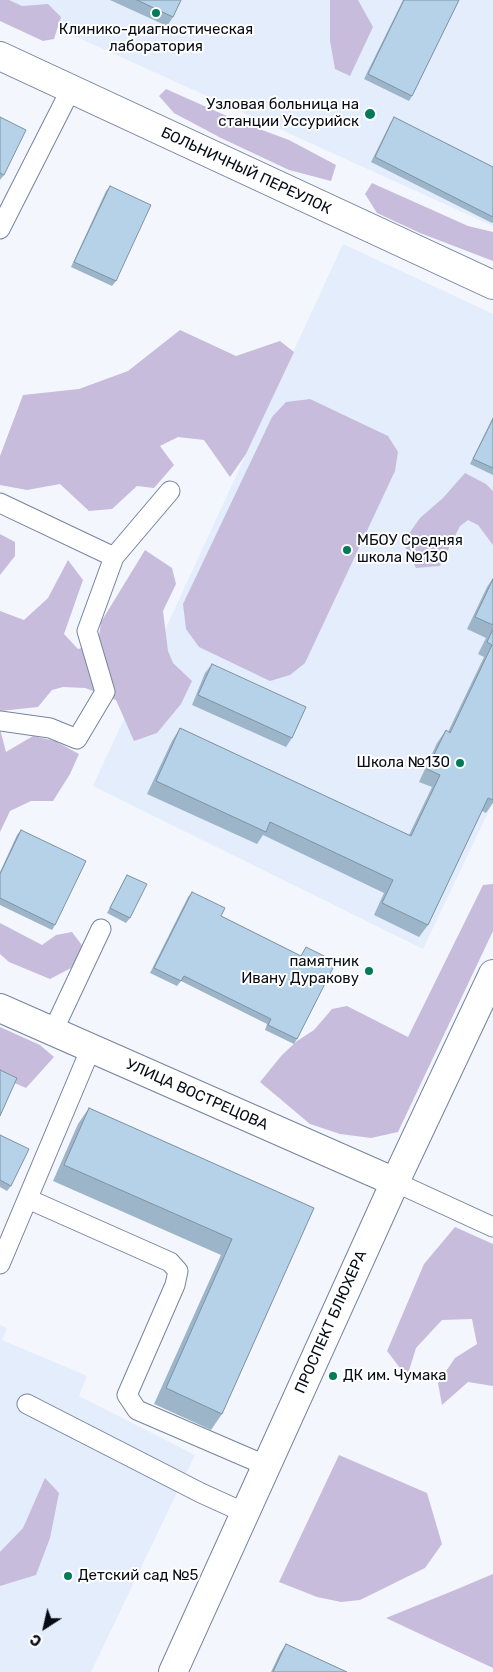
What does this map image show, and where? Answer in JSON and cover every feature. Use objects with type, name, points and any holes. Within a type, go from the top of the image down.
[{"type":"street","name":"БОЛЬНИЧНЫЙ ПЕРЕУЛОК","points":[[0,56],[70,91],[493,285]]},
{"type":"street","name":"ПРОСПЕКТ БЛЮХЕРА","points":[[173,1672],[395,1182],[493,974]]},
{"type":"street","name":"УЛИЦА ВОСТРЕЦОВА","points":[[0,1008],[395,1182]]},
{"type":"lane","points":[[0,229],[70,91]]},
{"type":"lane","points":[[0,721],[50,728],[76,739],[104,692],[88,631],[114,558],[170,491]]},
{"type":"lane","points":[[0,503],[114,558]]},
{"type":"lane","points":[[53,1031],[101,929]]},
{"type":"lane","points":[[0,1264],[91,1048]]},
{"type":"lane","points":[[395,1182],[493,1226]]},
{"type":"lane","points":[[28,1199],[170,1262],[178,1272],[175,1285],[127,1395],[137,1410],[267,1466]]},
{"type":"lane","points":[[27,1404],[201,1493],[246,1513]]},
{"type":"shaded area","name":"Узловая больница на станции Уссурийск","points":[[0,0],[493,0],[493,226],[0,2]]},
{"type":"shaded area","points":[[0,0],[9,0],[22,6],[48,4],[61,17],[54,39],[43,41],[0,21]]},
{"type":"shaded area","points":[[330,0],[358,0],[373,27],[350,76],[335,69],[330,41]]},
{"type":"shaded area","points":[[166,89],[238,121],[289,140],[336,165],[331,181],[289,170],[221,138],[174,113],[159,96]]},
{"type":"shaded area","points":[[372,183],[468,226],[493,232],[493,261],[420,233],[377,213],[365,194]]},
{"type":"shaded area","name":"МБОУ Средняя школа №130","points":[[343,244],[493,314],[493,802],[423,949],[93,786]]},
{"type":"shaded area","points":[[180,330],[236,356],[280,341],[294,352],[246,454],[230,477],[204,440],[178,437],[160,446],[174,465],[154,488],[137,486],[112,509],[89,511],[60,484],[27,490],[0,485],[0,456],[23,395],[79,389],[128,371]]},
{"type":"shaded area","points":[[310,399],[388,436],[398,452],[395,471],[305,663],[290,675],[270,681],[199,647],[186,629],[183,604],[272,417],[286,402]]},
{"type":"shaded area","points":[[465,473],[486,484],[493,491],[493,545],[478,525],[468,520],[460,526],[440,566],[416,568],[403,542],[420,518],[443,498]]},
{"type":"shaded area","points":[[0,534],[15,542],[15,556],[0,575]]},
{"type":"shaded area","points":[[145,550],[172,568],[176,584],[163,611],[168,651],[173,663],[192,681],[181,704],[157,733],[134,741],[116,700],[85,688],[63,687],[52,690],[38,707],[0,711],[0,611],[24,620],[48,598],[68,560],[83,580],[64,634],[78,649],[98,643],[101,622]]},
{"type":"shaded area","points":[[0,729],[6,752],[33,736],[55,741],[79,754],[70,774],[53,801],[31,801],[10,811],[0,832]]},
{"type":"shaded area","points":[[493,884],[493,931],[398,1132],[371,1138],[340,1134],[310,1124],[260,1082],[282,1055],[297,1041],[314,1030],[332,1009],[347,1006],[408,1037],[483,885]]},
{"type":"shaded area","points":[[0,923],[42,945],[56,935],[72,932],[84,948],[71,968],[50,979],[9,962],[0,954]]},
{"type":"shaded area","points":[[0,1027],[40,1045],[54,1057],[26,1088],[0,1077]]},
{"type":"shaded area","points":[[455,1227],[493,1244],[493,1386],[468,1382],[442,1405],[438,1383],[455,1358],[477,1344],[472,1319],[442,1320],[416,1348],[407,1377],[387,1351],[424,1264]]},
{"type":"shaded area","name":"Детский сад №5","points":[[0,1325],[7,1328],[2,1340],[87,1376],[79,1396],[195,1455],[91,1672],[0,1672]]},
{"type":"shaded area","points":[[339,1455],[427,1493],[442,1544],[425,1568],[360,1600],[341,1602],[317,1597],[279,1582]]},
{"type":"shaded area","points":[[45,1478],[59,1493],[50,1538],[36,1575],[0,1586],[0,1552],[23,1528]]},
{"type":"shaded area","points":[[493,1574],[493,1668],[386,1618],[455,1590]]},
{"type":"building","points":[[137,0],[181,0],[173,17]]},
{"type":"building","points":[[404,0],[459,0],[412,96],[368,74]]},
{"type":"building","points":[[0,117],[26,130],[4,175],[0,173]]},
{"type":"building","points":[[394,117],[493,167],[493,217],[375,157]]},
{"type":"building","points":[[110,186],[151,205],[116,281],[74,262]]},
{"type":"building","points":[[493,419],[493,468],[473,459]]},
{"type":"building","points":[[493,579],[493,625],[475,617]]},
{"type":"building","name":"Школа №130","points":[[493,629],[493,800],[488,798],[428,925],[382,903],[393,880],[270,822],[266,832],[156,781],[180,728],[411,836],[440,775],[427,769],[446,730],[450,733],[492,645],[487,642]]},
{"type":"building","points":[[212,664],[306,707],[292,738],[198,695]]},
{"type":"building","points":[[21,830],[86,861],[55,925],[0,898],[0,874]]},
{"type":"building","points":[[127,875],[147,884],[130,918],[110,908]]},
{"type":"building","points":[[192,892],[225,908],[221,916],[301,956],[306,947],[336,962],[297,1039],[268,1025],[271,1019],[184,976],[181,981],[154,968]]},
{"type":"building","points":[[0,1070],[17,1078],[0,1116]]},
{"type":"building","points":[[89,1108],[314,1208],[222,1414],[166,1388],[232,1239],[64,1165]]},
{"type":"building","points":[[0,1135],[29,1149],[11,1186],[0,1180]]},
{"type":"building","points":[[286,1644],[347,1672],[273,1672]]},
{"type":"place","name":"Клинико-диагностическая лаборатория","points":[[156,13]]},
{"type":"place","name":"Узловая больница на станции Уссурийск","points":[[370,114]]},
{"type":"place","name":"МБОУ Средняя школа №130","points":[[347,550]]},
{"type":"place","name":"Школа №130","points":[[460,763]]},
{"type":"place","name":"памятник Ивану Дуракову","points":[[369,971]]},
{"type":"place","name":"ДК им. Чумака","points":[[333,1376]]},
{"type":"place","name":"Детский сад №5","points":[[68,1576]]}]
